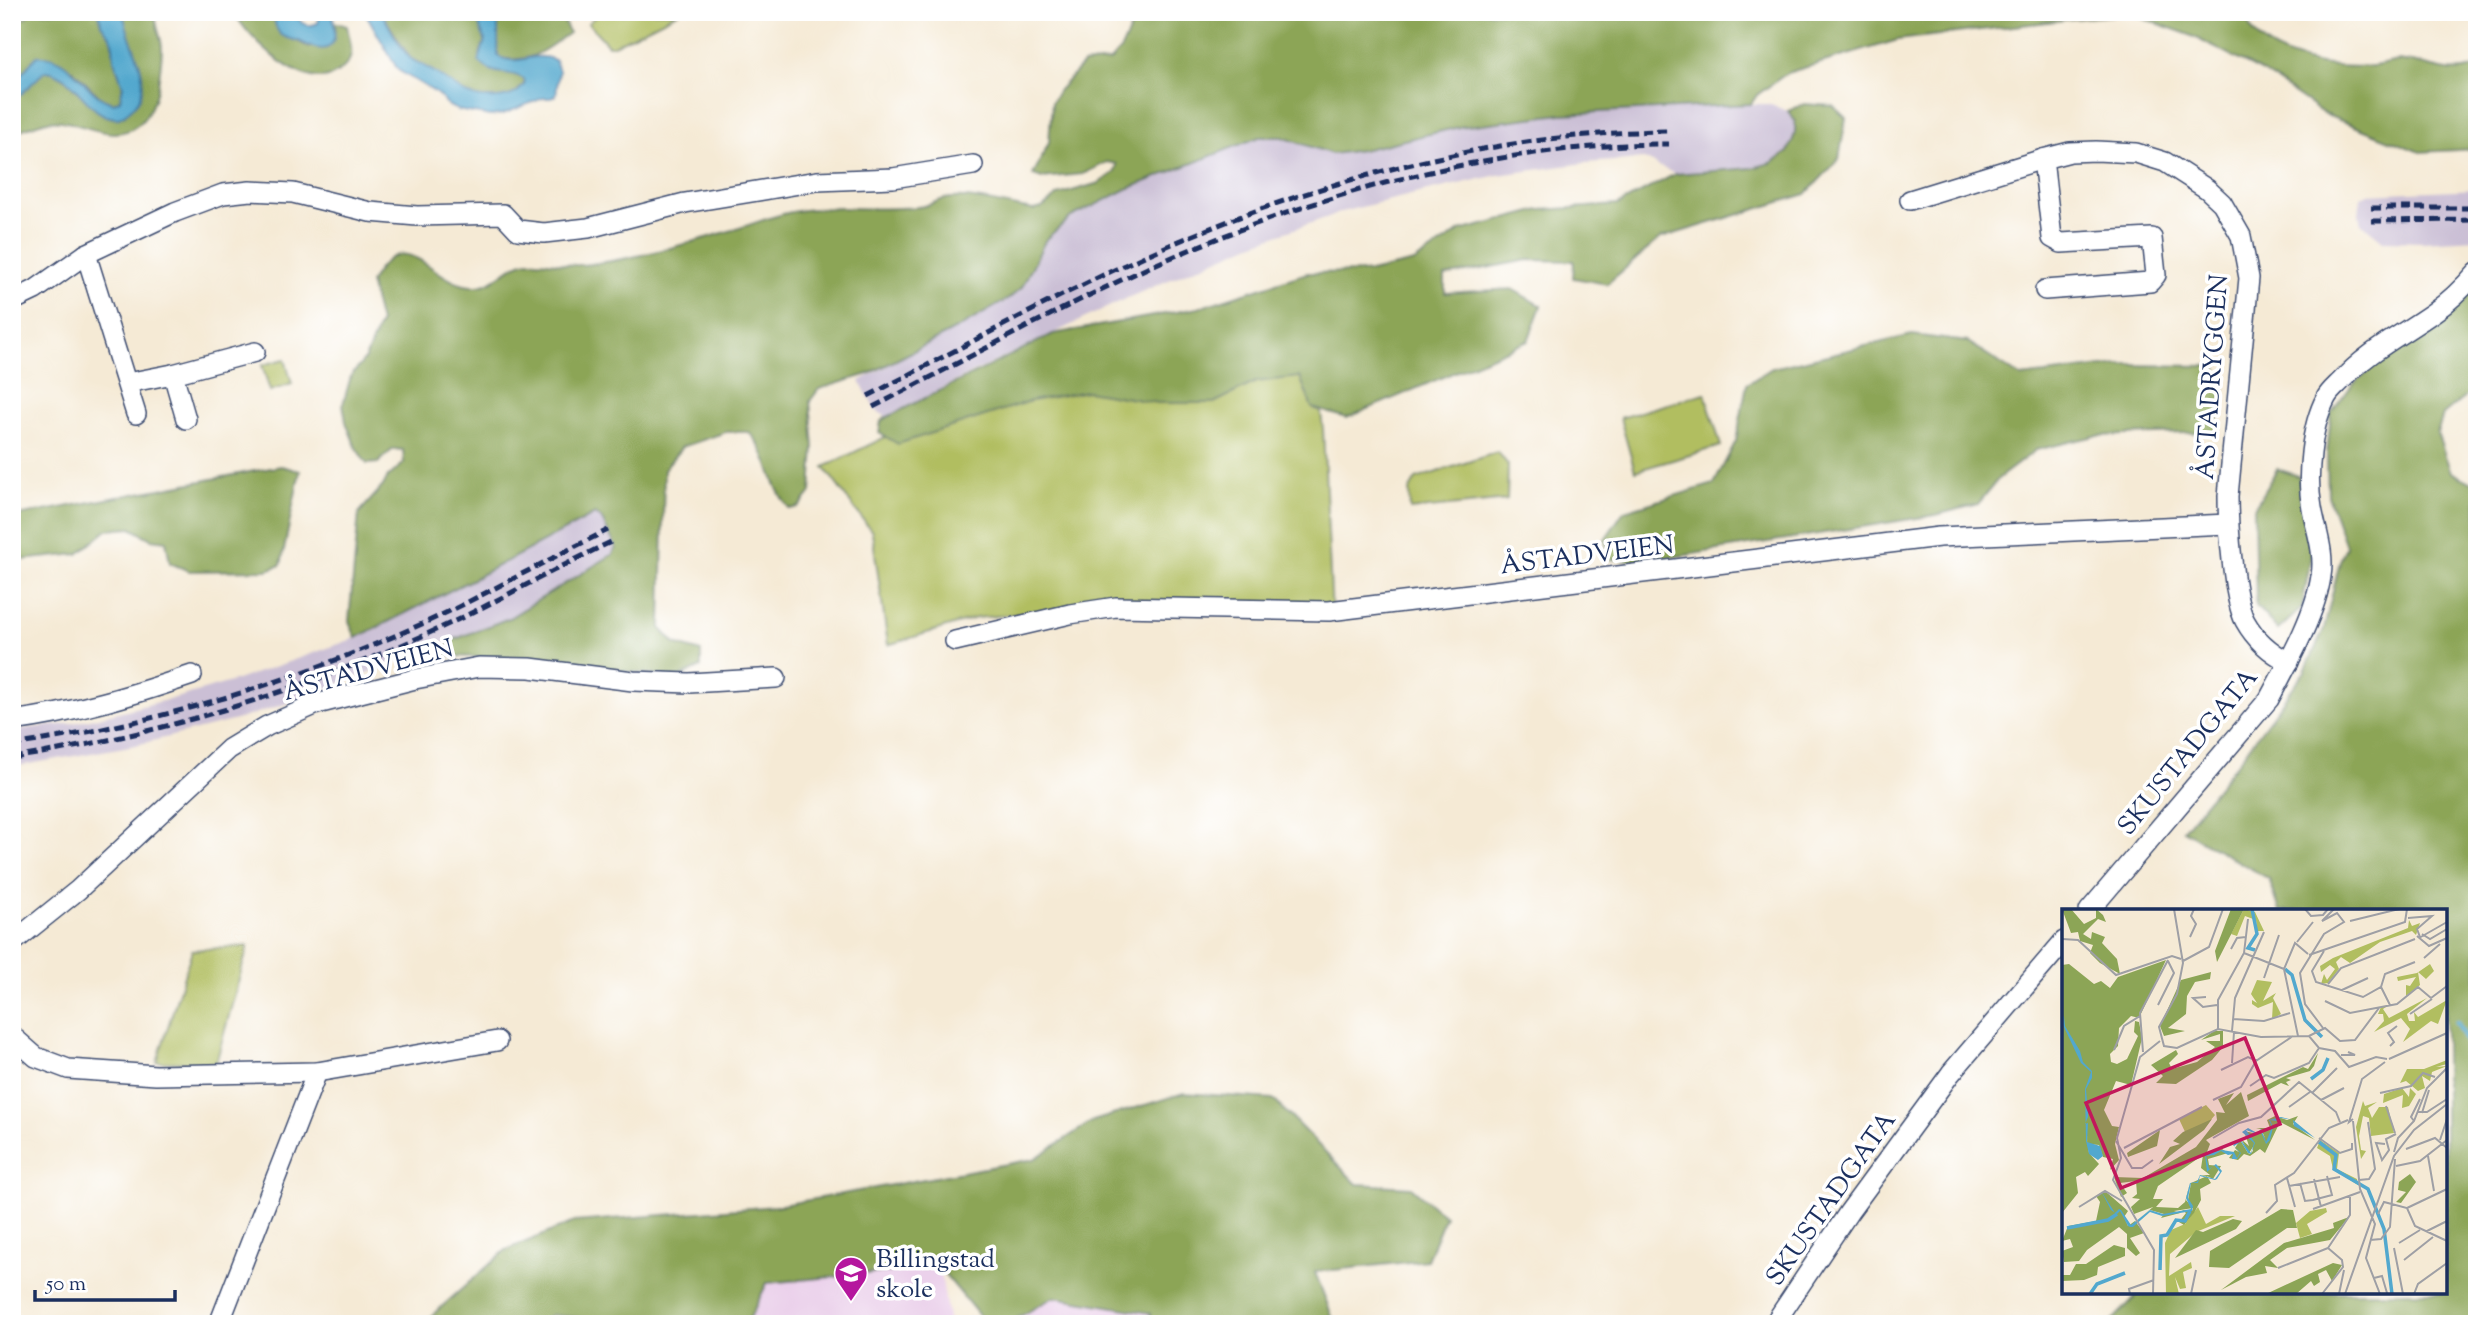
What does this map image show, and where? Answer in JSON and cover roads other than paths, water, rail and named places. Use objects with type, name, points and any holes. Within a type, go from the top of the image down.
[{"type":"street","name":"ÅSTADRYGGEN","points":[[1910,200],[2043,159],[2070,152],[2096,151],[2136,153],[2177,167],[2222,204],[2241,236],[2249,278],[2228,524],[2244,620],[2271,653],[2289,662]]},
{"type":"street","points":[[2043,159],[2052,238],[2061,243],[2152,238],[2156,275],[2150,282],[2045,290]]},
{"type":"street","points":[[12,301],[35,290],[86,254],[175,212],[223,194],[250,191],[293,193],[370,212],[417,216],[503,214],[518,230],[544,233],[588,228],[685,203],[817,181],[893,178],[973,165]]},
{"type":"street","points":[[86,254],[136,414]]},
{"type":"street","name":"SKUSTADGATA","points":[[2091,909],[2269,699],[2289,662],[2321,577],[2322,550],[2311,505],[2308,465],[2314,434],[2326,397],[2358,362],[2436,310],[2477,272]]},
{"type":"street","points":[[127,383],[255,352]]},
{"type":"street","points":[[173,374],[186,419]]},
{"type":"street","name":"ÅSTADVEIEN","points":[[955,641],[1070,614],[1116,607],[1329,611],[1939,537],[2228,524]]},
{"type":"street","name":"ÅSTADVEIEN","points":[[12,943],[78,890],[229,749],[267,726],[317,704],[415,679],[479,667],[530,668],[633,681],[689,683],[776,678]]},
{"type":"street","points":[[12,720],[46,716],[94,705],[192,674]]},
{"type":"street","name":"SKUSTADGATA","points":[[1774,1324],[1849,1212],[1951,1073],[2062,943]]},
{"type":"street","points":[[12,1036],[36,1057],[68,1069],[156,1076],[317,1072],[497,1041]]},
{"type":"street","points":[[219,1324],[317,1072]]},
{"type":"water","points":[[99,12],[123,12],[143,83],[141,96],[133,107],[119,118],[108,116],[89,104],[65,79],[56,73],[45,71],[21,94],[12,97],[12,80],[19,77],[37,56],[60,61],[104,100],[114,103],[120,100],[123,86],[110,36],[101,24]]},
{"type":"water","points":[[274,12],[297,12],[301,22],[310,25],[318,23],[316,12],[332,12],[335,32],[331,45],[320,49],[282,36],[276,26]]},
{"type":"water","points":[[365,12],[381,12],[402,49],[412,60],[467,94],[497,98],[510,96],[525,83],[524,79],[518,76],[490,70],[479,61],[485,40],[479,19],[483,12],[507,12],[498,22],[498,56],[512,60],[546,57],[555,60],[559,71],[556,95],[490,116],[457,110],[436,93],[398,70]]},
{"type":"waterway","points":[[2456,1022],[2477,1064]]},
{"type":"railway","points":[[868,396],[1112,271],[1272,205],[1402,166],[1468,152],[1534,141],[1669,131]]},
{"type":"railway","points":[[873,407],[1117,282],[1213,240],[1276,217],[1404,178],[1470,164],[1602,146],[1669,144]]},
{"type":"railway","points":[[2371,208],[2477,208]]},
{"type":"railway","points":[[2372,221],[2477,220]]},
{"type":"railway","points":[[2473,435],[2477,433]]},
{"type":"railway","points":[[12,745],[69,736],[182,710],[292,676],[400,634],[452,610],[608,530]]},
{"type":"railway","points":[[12,758],[127,736],[295,687],[457,620],[613,541]]},
{"type":"place","name":"Billingstad skole","points":[[851,1303]]}]
